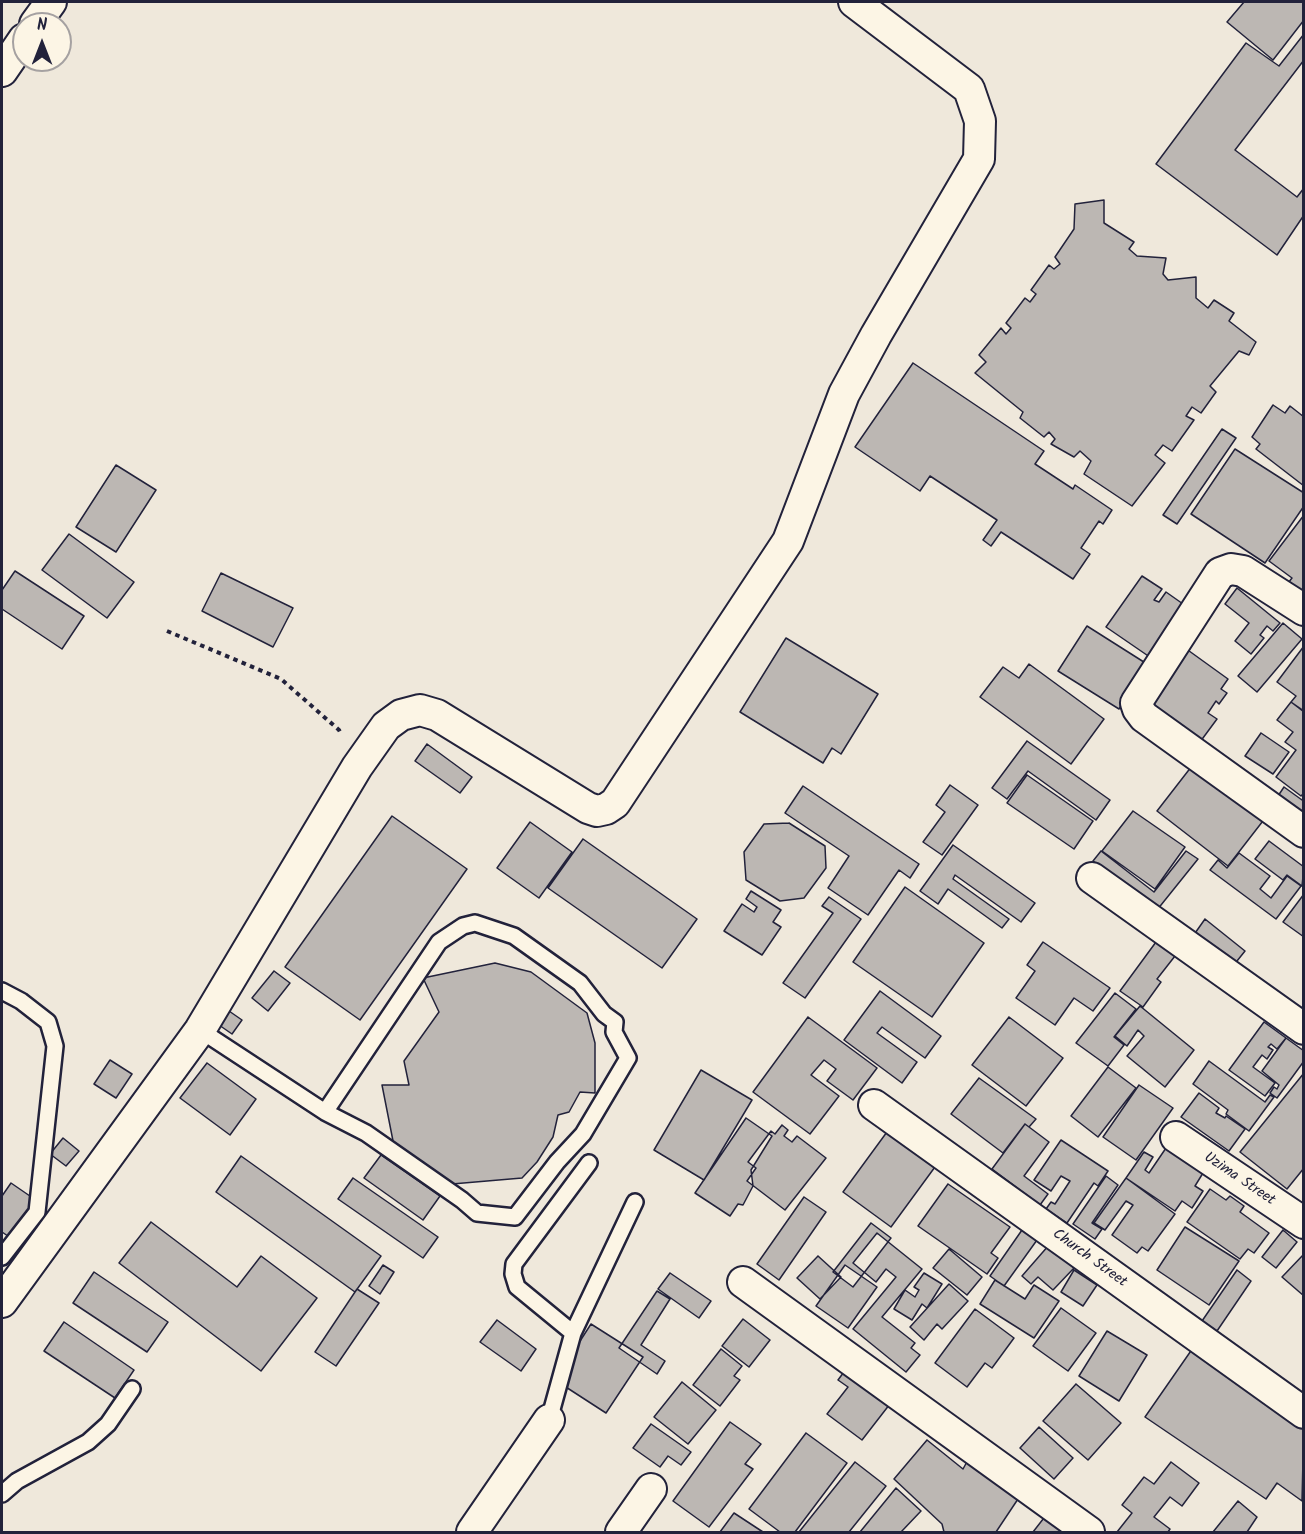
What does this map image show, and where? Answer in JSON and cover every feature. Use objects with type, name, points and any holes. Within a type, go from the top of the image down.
[{"type":"street","points":[[2,1302],[200,1030],[357,767],[386,726],[401,716],[420,710],[437,715],[588,808],[597,811],[606,809],[615,803],[788,541],[844,394],[979,159],[980,121],[969,89],[854,2]]},
{"type":"street","points":[[2,71],[12,56]]},
{"type":"street","points":[[1304,610],[1243,571],[1231,569],[1220,573],[1136,703],[1144,717],[1304,831]]},
{"type":"street","points":[[1092,878],[1304,1029]]},
{"type":"street","name":"Church Street","points":[[874,1105],[1304,1413]]},
{"type":"street","name":"Uzima Street","points":[[1176,1137],[1304,1223]]},
{"type":"street","points":[[743,1282],[1089,1533]]},
{"type":"street","points":[[472,1533],[549,1420]]},
{"type":"street","points":[[621,1533],[651,1489]]},
{"type":"lane","points":[[200,1030],[326,1112],[366,1133],[477,1213],[515,1218],[556,1162],[584,1134],[628,1058],[614,1032],[615,1022],[604,1014],[580,983],[514,936],[475,923],[463,926],[439,942],[326,1112]]},
{"type":"lane","points":[[2,991],[21,1001],[48,1022],[55,1046],[37,1212],[2,1257]]},
{"type":"lane","points":[[573,1333],[517,1287],[513,1274],[514,1264],[588,1163]]},
{"type":"lane","points":[[549,1420],[573,1333],[635,1202]]},
{"type":"lane","points":[[2,1494],[17,1481],[88,1442],[108,1424],[132,1389]]},
{"type":"path","points":[[167,631],[281,679],[339,730],[357,767]]},
{"type":"building","points":[[1244,2],[1304,2],[1304,20],[1273,60],[1227,22]]},
{"type":"building","points":[[1304,34],[1304,60],[1235,150],[1297,197],[1304,188],[1304,215],[1277,255],[1156,164],[1246,43],[1279,66]]},
{"type":"building","points":[[1104,200],[1104,223],[1134,242],[1129,249],[1137,256],[1166,258],[1163,274],[1168,280],[1196,277],[1196,298],[1208,308],[1214,300],[1234,313],[1229,321],[1256,342],[1249,355],[1239,351],[1210,386],[1216,392],[1201,413],[1192,407],[1186,416],[1194,420],[1172,451],[1163,445],[1155,455],[1165,463],[1132,506],[1084,474],[1091,461],[1080,451],[1074,457],[1051,444],[1055,439],[1049,432],[1044,437],[1020,418],[1023,412],[975,373],[986,362],[979,355],[1001,328],[1006,334],[1011,328],[1006,323],[1025,298],[1030,302],[1036,294],[1031,290],[1049,265],[1054,269],[1060,264],[1055,257],[1074,229],[1075,204]]},
{"type":"building","points":[[913,363],[1044,451],[1035,464],[1073,489],[1075,485],[1112,510],[1103,524],[1099,521],[1081,548],[1090,554],[1073,579],[1001,532],[991,546],[983,540],[997,520],[930,476],[920,491],[855,447]]},
{"type":"building","points":[[1273,405],[1285,413],[1290,406],[1304,417],[1304,486],[1256,449],[1260,444],[1252,437]]},
{"type":"building","points":[[1222,429],[1236,438],[1177,524],[1163,515]]},
{"type":"building","points":[[1235,449],[1304,493],[1304,506],[1265,563],[1191,514]]},
{"type":"building","points":[[116,465],[156,490],[116,552],[76,527]]},
{"type":"building","points":[[1304,515],[1304,600],[1285,587],[1292,578],[1269,561]]},
{"type":"building","points":[[69,534],[134,582],[107,618],[42,570]]},
{"type":"building","points":[[15,571],[84,616],[62,649],[2,609],[2,590]]},
{"type":"building","points":[[221,573],[293,608],[273,647],[202,611]]},
{"type":"building","points":[[1142,576],[1162,589],[1154,600],[1159,602],[1166,592],[1193,611],[1157,662],[1106,627]]},
{"type":"building","points":[[1237,588],[1280,623],[1273,631],[1267,626],[1260,635],[1264,638],[1251,654],[1235,641],[1249,623],[1225,604]]},
{"type":"building","points":[[1283,623],[1302,639],[1257,692],[1238,676]]},
{"type":"building","points":[[1087,626],[1147,664],[1119,709],[1058,671]]},
{"type":"building","points":[[786,638],[878,694],[841,754],[832,748],[823,763],[740,712]]},
{"type":"building","points":[[1304,646],[1304,711],[1291,702],[1296,696],[1277,682]]},
{"type":"building","points":[[1185,648],[1228,679],[1221,689],[1227,693],[1219,704],[1216,701],[1208,713],[1217,719],[1200,742],[1145,703]]},
{"type":"building","points":[[1029,664],[1104,719],[1071,764],[980,697],[1003,667],[1019,678]]},
{"type":"building","points":[[1291,702],[1304,712],[1304,793],[1301,796],[1276,777],[1296,750],[1285,742],[1293,732],[1277,720]]},
{"type":"building","points":[[1261,733],[1289,752],[1273,774],[1245,756]]},
{"type":"building","points":[[1027,741],[1110,800],[1096,820],[1028,771],[1007,799],[992,788]]},
{"type":"building","points":[[427,744],[472,777],[460,793],[415,761]]},
{"type":"building","points":[[1195,762],[1266,817],[1228,866],[1157,811]]},
{"type":"building","points":[[1027,775],[1093,821],[1074,849],[1007,803]]},
{"type":"building","points":[[950,785],[978,805],[942,855],[923,842],[945,812],[936,805]]},
{"type":"building","points":[[803,786],[919,864],[910,878],[899,870],[868,915],[828,888],[849,856],[785,813]]},
{"type":"building","points":[[1284,787],[1302,800],[1304,797],[1304,817],[1276,799]]},
{"type":"building","points":[[1133,811],[1185,847],[1155,889],[1102,851]]},
{"type":"building","points":[[392,816],[467,869],[360,1020],[285,967]]},
{"type":"building","points":[[530,822],[572,852],[539,898],[497,868]]},
{"type":"building","points":[[789,823],[825,846],[826,868],[804,898],[780,901],[746,880],[744,852],[764,824]]},
{"type":"building","points":[[583,839],[697,919],[662,968],[548,888]]},
{"type":"building","points":[[1269,841],[1304,867],[1302,886],[1287,875],[1283,880],[1255,859]]},
{"type":"building","points":[[953,845],[1035,903],[1021,922],[955,875],[953,879],[1009,919],[1002,928],[948,889],[938,904],[920,891]]},
{"type":"building","points":[[1101,851],[1154,892],[1186,851],[1198,859],[1157,910],[1093,861]]},
{"type":"building","points":[[1239,853],[1270,876],[1260,889],[1271,898],[1287,876],[1301,886],[1276,919],[1210,870],[1218,860],[1227,868]]},
{"type":"building","points":[[905,887],[984,943],[932,1017],[853,962]]},
{"type":"building","points":[[751,891],[781,910],[773,922],[781,927],[762,955],[724,931],[742,904],[754,912],[757,907],[746,899]]},
{"type":"building","points":[[1304,894],[1304,937],[1283,922]]},
{"type":"building","points":[[829,897],[861,919],[805,998],[783,983],[833,913],[822,906]]},
{"type":"building","points":[[1205,919],[1245,951],[1233,966],[1193,936]]},
{"type":"building","points":[[1043,942],[1110,988],[1093,1011],[1074,998],[1055,1025],[1016,998],[1035,971],[1027,965]]},
{"type":"building","points":[[1156,942],[1175,956],[1157,979],[1161,982],[1143,1007],[1120,991]]},
{"type":"building","points":[[495,963],[531,972],[587,1013],[595,1043],[595,1093],[580,1092],[569,1112],[558,1115],[553,1137],[537,1162],[522,1178],[452,1184],[394,1146],[382,1085],[409,1085],[404,1061],[439,1012],[423,978]]},
{"type":"building","points":[[274,971],[290,983],[268,1011],[252,998]]},
{"type":"building","points":[[880,991],[941,1036],[925,1058],[882,1027],[877,1033],[917,1062],[902,1083],[844,1040]]},
{"type":"building","points":[[1115,993],[1136,1009],[1114,1037],[1124,1045],[1108,1066],[1076,1043]]},
{"type":"building","points":[[1140,1006],[1194,1050],[1165,1087],[1127,1056],[1144,1036],[1138,1030],[1127,1046],[1115,1036]]},
{"type":"building","points":[[229,1011],[242,1020],[232,1034],[219,1025]]},
{"type":"building","points":[[808,1017],[877,1068],[853,1100],[827,1081],[836,1069],[824,1060],[811,1075],[839,1096],[810,1134],[753,1092]]},
{"type":"building","points":[[1009,1017],[1063,1058],[1026,1106],[972,1065]]},
{"type":"building","points":[[1264,1022],[1286,1038],[1277,1049],[1271,1044],[1268,1047],[1273,1050],[1267,1059],[1262,1055],[1253,1067],[1275,1083],[1265,1096],[1229,1070]]},
{"type":"building","points":[[1286,1038],[1304,1051],[1304,1061],[1277,1098],[1270,1093],[1274,1087],[1277,1089],[1279,1085],[1262,1071]]},
{"type":"building","points":[[110,1060],[132,1074],[116,1098],[94,1084]]},
{"type":"building","points":[[1209,1061],[1265,1102],[1270,1095],[1274,1097],[1249,1131],[1226,1114],[1228,1110],[1193,1084]]},
{"type":"building","points":[[207,1063],[256,1099],[230,1135],[180,1098]]},
{"type":"building","points":[[1108,1067],[1136,1088],[1098,1137],[1071,1116]]},
{"type":"building","points":[[701,1070],[752,1100],[704,1180],[654,1150]]},
{"type":"building","points":[[1304,1073],[1304,1168],[1287,1189],[1240,1152]]},
{"type":"building","points":[[979,1078],[1036,1119],[1029,1127],[1025,1124],[1003,1153],[951,1114]]},
{"type":"building","points":[[1139,1085],[1173,1108],[1136,1160],[1103,1137]]},
{"type":"building","points":[[1199,1093],[1219,1108],[1216,1113],[1225,1118],[1226,1116],[1245,1129],[1229,1151],[1181,1117]]},
{"type":"building","points":[[746,1118],[772,1136],[751,1170],[753,1186],[743,1205],[738,1204],[730,1216],[695,1193]]},
{"type":"building","points":[[895,1121],[943,1156],[891,1227],[843,1192]]},
{"type":"building","points":[[1025,1124],[1049,1142],[1024,1176],[1048,1194],[1040,1205],[992,1169]]},
{"type":"building","points":[[782,1125],[788,1130],[784,1136],[792,1142],[797,1136],[826,1158],[785,1210],[747,1181],[756,1168],[748,1162],[771,1131],[775,1134]]},
{"type":"building","points":[[63,1138],[79,1151],[66,1166],[50,1154]]},
{"type":"building","points":[[1061,1140],[1108,1171],[1098,1186],[1094,1183],[1067,1223],[1046,1209],[1051,1202],[1055,1204],[1070,1181],[1061,1176],[1051,1191],[1034,1180]]},
{"type":"building","points":[[1166,1148],[1203,1173],[1195,1186],[1203,1191],[1192,1208],[1182,1201],[1175,1211],[1126,1178],[1144,1152],[1153,1157],[1145,1170],[1149,1173]]},
{"type":"building","points":[[381,1155],[440,1196],[423,1220],[364,1178]]},
{"type":"building","points":[[241,1156],[381,1256],[355,1292],[216,1192]]},
{"type":"building","points":[[1106,1176],[1118,1185],[1092,1223],[1102,1229],[1095,1239],[1073,1224]]},
{"type":"building","points":[[353,1178],[438,1237],[423,1258],[338,1199]]},
{"type":"building","points":[[1126,1178],[1175,1214],[1148,1251],[1142,1247],[1137,1253],[1112,1235],[1133,1205],[1126,1201],[1105,1230],[1094,1223]]},
{"type":"building","points":[[11,1183],[43,1205],[18,1243],[2,1232],[2,1196]]},
{"type":"building","points":[[948,1184],[1010,1227],[991,1253],[998,1258],[987,1274],[918,1226]]},
{"type":"building","points":[[1210,1189],[1226,1200],[1230,1196],[1244,1206],[1240,1212],[1269,1233],[1254,1253],[1248,1249],[1240,1259],[1187,1222]]},
{"type":"building","points":[[804,1197],[826,1212],[779,1280],[757,1264]]},
{"type":"building","points":[[151,1222],[237,1287],[261,1256],[317,1298],[261,1371],[119,1263]]},
{"type":"building","points":[[871,1223],[891,1238],[853,1287],[833,1272]]},
{"type":"building","points":[[1185,1227],[1239,1261],[1209,1305],[1157,1270]]},
{"type":"building","points":[[1022,1230],[1037,1240],[1004,1286],[990,1276]]},
{"type":"building","points":[[1283,1230],[1297,1242],[1276,1268],[1262,1257]]},
{"type":"building","points":[[877,1233],[922,1269],[882,1317],[915,1343],[911,1348],[920,1355],[906,1372],[853,1329],[896,1277],[886,1269],[876,1282],[853,1263]]},
{"type":"building","points":[[1049,1245],[1074,1268],[1053,1290],[1038,1277],[1031,1284],[1022,1276]]},
{"type":"building","points":[[949,1249],[982,1277],[967,1295],[933,1268]]},
{"type":"building","points":[[1304,1254],[1304,1296],[1282,1277]]},
{"type":"building","points":[[818,1256],[841,1277],[820,1299],[797,1278]]},
{"type":"building","points":[[383,1265],[394,1272],[380,1294],[369,1286]]},
{"type":"building","points":[[845,1265],[877,1287],[848,1328],[816,1306]]},
{"type":"building","points":[[1074,1270],[1097,1285],[1083,1306],[1061,1292]]},
{"type":"building","points":[[1237,1270],[1251,1281],[1217,1331],[1202,1321]]},
{"type":"building","points":[[94,1272],[168,1322],[147,1352],[73,1303]]},
{"type":"building","points":[[670,1273],[711,1301],[699,1318],[658,1289]]},
{"type":"building","points":[[924,1273],[942,1284],[927,1308],[922,1304],[912,1320],[894,1309],[905,1290],[915,1297],[919,1290],[914,1287]]},
{"type":"building","points":[[995,1280],[1025,1299],[1034,1285],[1059,1301],[1034,1338],[980,1304]]},
{"type":"building","points":[[949,1284],[968,1301],[942,1329],[937,1324],[924,1340],[910,1327]]},
{"type":"building","points":[[357,1289],[379,1303],[336,1366],[315,1352]]},
{"type":"building","points":[[657,1291],[670,1299],[641,1345],[665,1361],[657,1374],[619,1348]]},
{"type":"building","points":[[1061,1308],[1096,1333],[1068,1371],[1033,1346]]},
{"type":"building","points":[[975,1309],[1014,1338],[992,1368],[985,1363],[967,1387],[935,1363]]},
{"type":"building","points":[[743,1319],[770,1340],[749,1367],[722,1346]]},
{"type":"building","points":[[497,1320],[536,1349],[521,1371],[480,1342]]},
{"type":"building","points":[[64,1322],[134,1370],[115,1398],[44,1351]]},
{"type":"building","points":[[591,1324],[643,1357],[606,1413],[555,1380]]},
{"type":"building","points":[[1107,1331],[1147,1355],[1119,1401],[1079,1376]]},
{"type":"building","points":[[1195,1345],[1304,1418],[1302,1501],[1277,1483],[1266,1499],[1145,1417]]},
{"type":"building","points":[[721,1349],[742,1366],[734,1376],[740,1380],[720,1406],[693,1385]]},
{"type":"building","points":[[855,1357],[900,1391],[862,1440],[827,1414],[848,1387],[838,1380]]},
{"type":"building","points":[[682,1382],[716,1410],[688,1444],[654,1417]]},
{"type":"building","points":[[1076,1384],[1121,1423],[1088,1460],[1043,1421]]},
{"type":"building","points":[[730,1422],[761,1444],[745,1464],[753,1469],[709,1527],[673,1501]]},
{"type":"building","points":[[651,1424],[691,1452],[681,1465],[668,1456],[660,1467],[633,1448]]},
{"type":"building","points":[[1039,1427],[1073,1458],[1054,1479],[1020,1448]]},
{"type":"building","points":[[806,1433],[847,1463],[795,1532],[780,1532],[749,1509]]},
{"type":"building","points":[[927,1440],[963,1469],[969,1458],[1020,1496],[996,1532],[944,1532],[942,1524],[894,1479]]},
{"type":"building","points":[[855,1462],[886,1486],[849,1532],[799,1532]]},
{"type":"building","points":[[1171,1462],[1199,1483],[1182,1506],[1170,1497],[1154,1517],[1170,1529],[1168,1532],[1117,1532],[1132,1513],[1122,1505],[1144,1477],[1154,1484]]},
{"type":"building","points":[[896,1488],[921,1511],[901,1532],[860,1532]]},
{"type":"building","points":[[1238,1501],[1257,1517],[1247,1532],[1213,1532]]},
{"type":"building","points":[[734,1513],[763,1532],[720,1532]]},
{"type":"building","points":[[1047,1514],[1076,1532],[1033,1532]]}]
